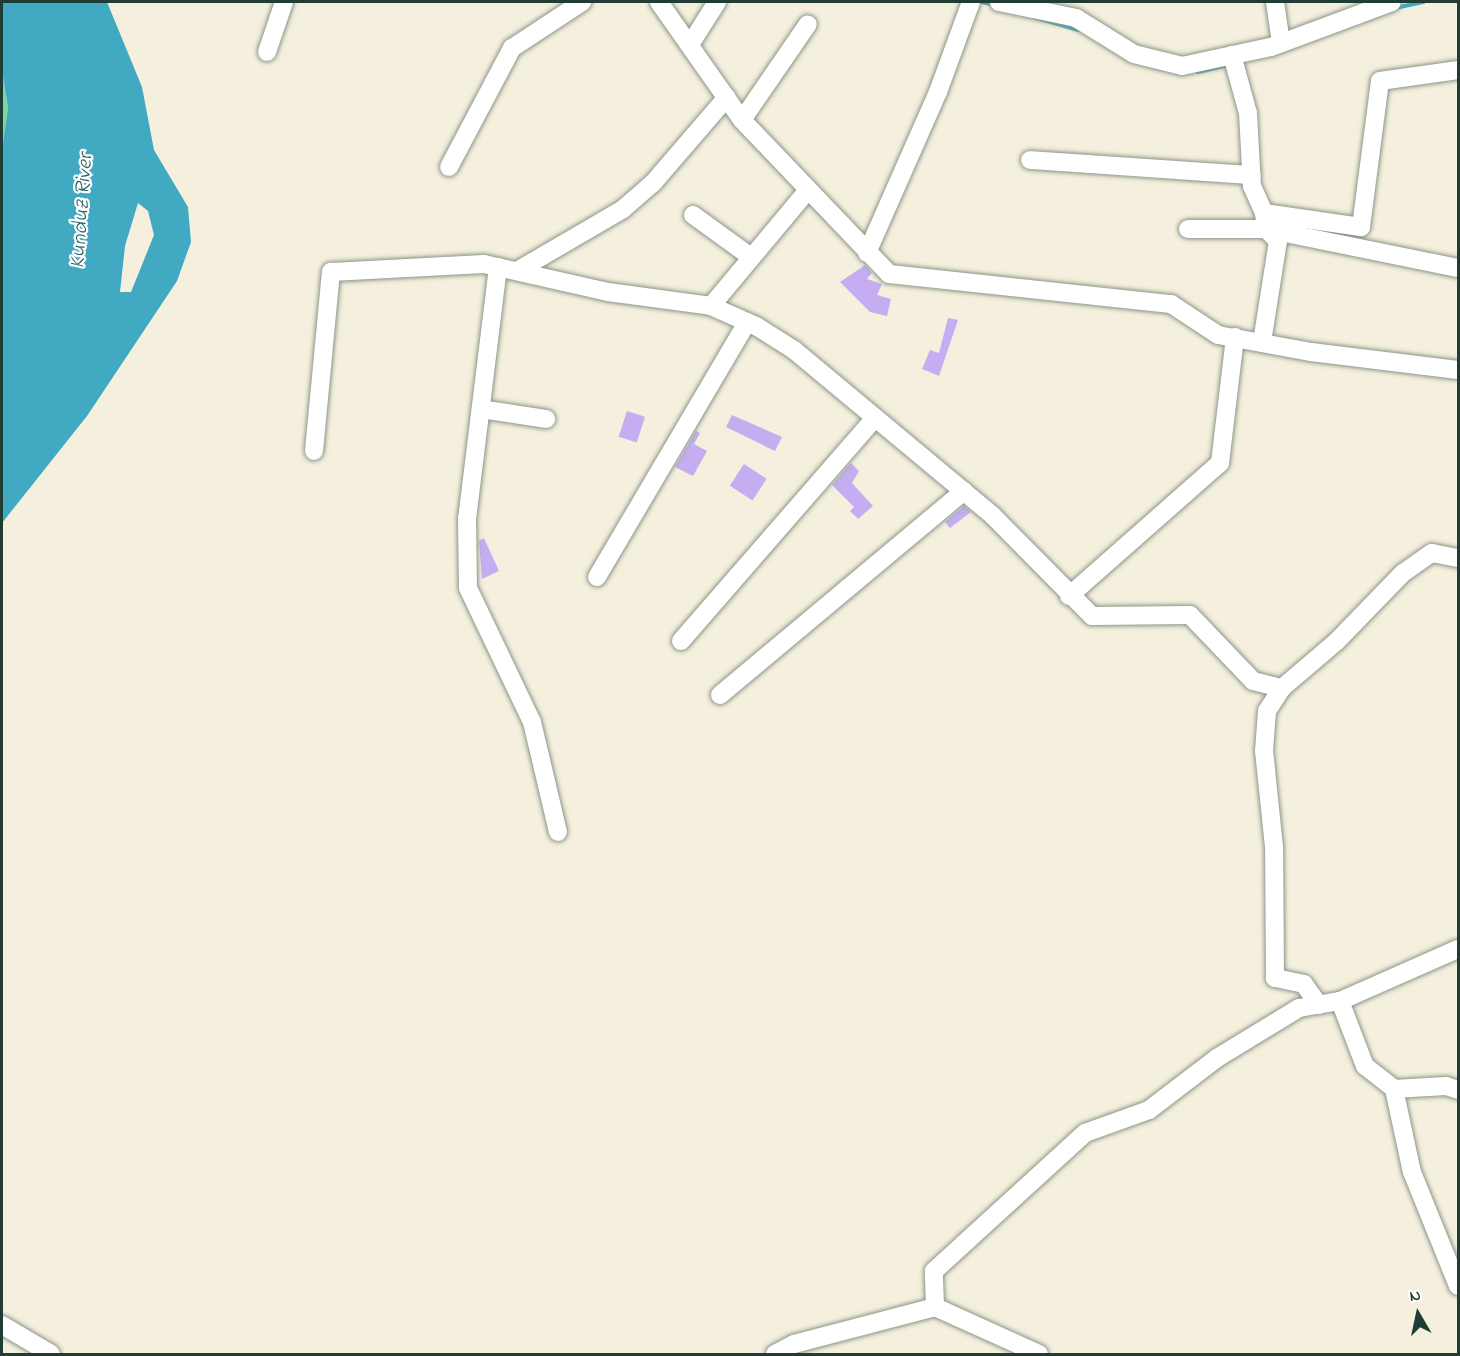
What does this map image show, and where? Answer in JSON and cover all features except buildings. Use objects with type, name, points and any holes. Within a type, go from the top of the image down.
[{"type":"street","points":[[267,52],[284,2]]},
{"type":"street","points":[[449,167],[512,48],[582,2]]},
{"type":"street","points":[[659,2],[691,43],[742,120],[867,253],[890,274],[1171,304],[1218,334],[1235,338],[1311,352],[1458,370]]},
{"type":"street","points":[[691,43],[717,2]]},
{"type":"street","points":[[999,2],[1037,5],[1076,18],[1134,54],[1182,66],[1233,64],[1281,43],[1392,2]]},
{"type":"street","points":[[1275,2],[1281,43]]},
{"type":"street","points":[[867,253],[938,92],[970,4]]},
{"type":"street","points":[[742,120],[808,24]]},
{"type":"street","points":[[1233,64],[1248,113],[1251,175],[1265,221],[1278,241],[1262,342]]},
{"type":"street","points":[[1188,229],[1265,221],[1361,228],[1380,81],[1458,70]]},
{"type":"street","points":[[517,271],[623,209],[653,183],[727,97]]},
{"type":"street","points":[[1030,160],[1251,175]]},
{"type":"street","points":[[711,306],[808,190]]},
{"type":"street","points":[[693,214],[751,257]]},
{"type":"street","points":[[1265,221],[1458,268]]},
{"type":"street","points":[[314,451],[331,272],[484,264],[608,292],[711,306],[747,322],[794,350],[992,515],[1069,597],[1092,616],[1190,615],[1253,681],[1282,688]]},
{"type":"street","points":[[498,267],[467,518],[468,588],[532,722],[558,832]]},
{"type":"street","points":[[597,577],[747,322]]},
{"type":"street","points":[[1069,597],[1220,463],[1235,338]]},
{"type":"street","points":[[481,410],[546,419]]},
{"type":"street","points":[[681,641],[874,419]]},
{"type":"street","points":[[720,695],[964,491]]},
{"type":"street","points":[[1319,1005],[1304,984],[1275,978],[1274,847],[1264,751],[1267,711],[1282,688],[1337,641],[1403,573],[1432,553],[1458,558]]},
{"type":"street","points":[[935,1307],[934,1271],[1085,1133],[1149,1110],[1217,1058],[1299,1008],[1340,1001],[1458,949]]},
{"type":"street","points":[[1340,1001],[1365,1066],[1394,1089],[1412,1172],[1458,1286]]},
{"type":"street","points":[[1394,1089],[1446,1086],[1458,1090]]},
{"type":"street","points":[[776,1354],[794,1344],[935,1307],[1039,1354]]},
{"type":"street","points":[[2,1325],[51,1354]]},
{"type":"green space","points":[[2,70],[8,108],[2,150]]},
{"type":"water","name":"Kunduz River","points":[[2,2],[107,2],[142,87],[154,150],[188,207],[191,242],[177,281],[87,416],[2,523],[2,150],[8,108],[2,70]],"holes":[[[138,203],[148,211],[154,235],[131,292],[120,292],[125,246]]]},
{"type":"waterway","points":[[981,2],[995,5]]},
{"type":"waterway","points":[[1395,8],[1423,2]]},
{"type":"waterway","points":[[1034,17],[1078,30]]},
{"type":"waterway","points":[[1198,72],[1229,65]]}]
